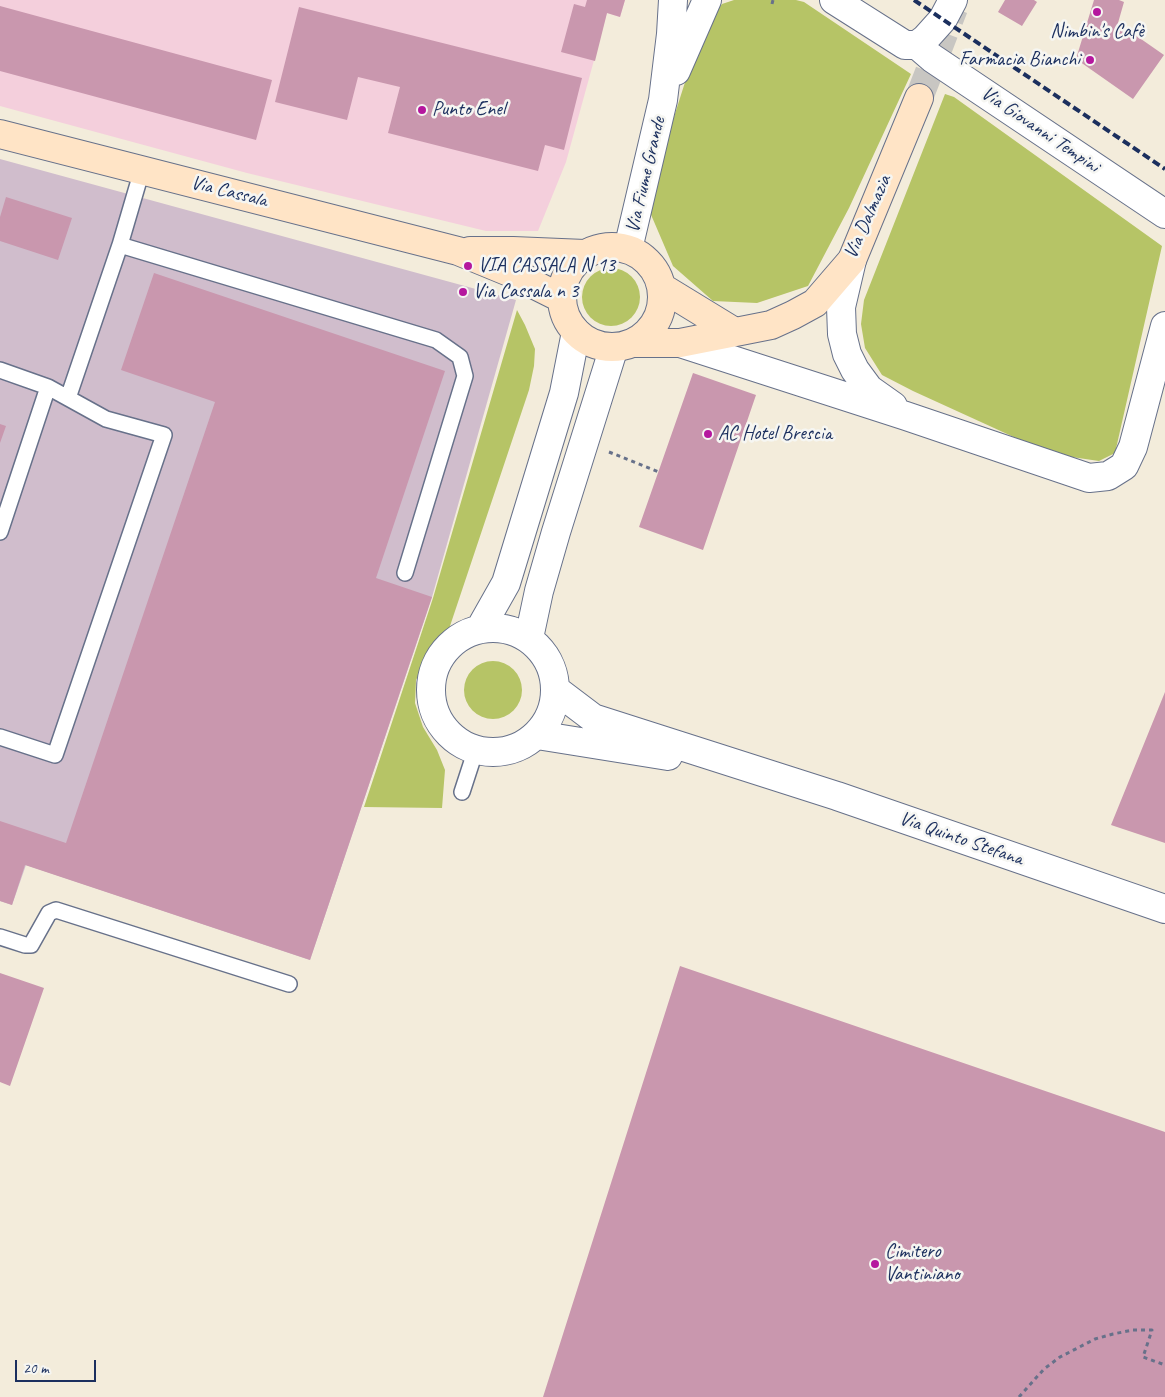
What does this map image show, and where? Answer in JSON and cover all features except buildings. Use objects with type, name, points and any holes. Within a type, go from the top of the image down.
[{"type":"main road","name":"Via Dalmazia","points":[[624,345],[680,343],[771,325],[815,303],[852,260],[919,98]]},
{"type":"main road","name":"Via Cassala","points":[[0,134],[458,251],[509,272],[561,298]]},
{"type":"main road","name":"Via Cassala","points":[[458,251],[585,254],[606,247],[628,249]]},
{"type":"main road","points":[[585,254],[572,266],[564,281],[561,298],[565,317],[576,332],[594,344],[624,345],[647,333],[657,320],[662,304],[661,287],[655,271],[643,258],[628,249]]},
{"type":"main road","points":[[661,287],[733,331]]},
{"type":"street","name":"Via Fiume Grande","points":[[628,249],[663,100],[673,0]]},
{"type":"street","name":"Via Fiume Grande","points":[[663,100],[708,0]]},
{"type":"street","points":[[834,0],[905,45],[917,45],[925,39],[943,19],[953,0]]},
{"type":"street","name":"Via Giovanni Tempini","points":[[917,45],[932,58],[1165,214]]},
{"type":"street","points":[[852,260],[841,307],[842,334],[847,354],[855,370],[869,389],[906,416]]},
{"type":"street","points":[[680,343],[906,416],[1089,478],[1108,476],[1124,466],[1133,447],[1165,326]]},
{"type":"street","points":[[480,629],[506,583],[564,393],[576,332]]},
{"type":"street","points":[[529,638],[539,591],[556,532],[624,345]]},
{"type":"street","points":[[492,627],[505,628],[529,638],[543,652],[553,670],[556,690],[551,714],[537,735],[523,744],[508,750],[492,752],[476,749],[457,741],[443,726],[434,708],[431,688],[435,668],[445,650],[461,636],[492,627]]},
{"type":"street","name":"Via Quinto Stefana","points":[[556,690],[593,718],[837,796],[1165,909]]},
{"type":"street","name":"Via Quinto Stefana","points":[[537,735],[756,771]]},
{"type":"lane","points":[[68,398],[120,245],[142,170]]},
{"type":"lane","points":[[120,245],[436,340],[460,357],[465,376],[405,573]]},
{"type":"lane","points":[[0,370],[48,387],[106,419],[164,435],[54,755],[0,737]]},
{"type":"lane","points":[[0,532],[48,387]]},
{"type":"lane","points":[[462,792],[476,749]]},
{"type":"lane","points":[[0,937],[31,945],[49,913],[56,910],[289,984]]},
{"type":"path","points":[[606,451],[659,472]]},
{"type":"path","points":[[1019,1397],[1044,1369],[1060,1357],[1095,1339],[1113,1334],[1133,1330],[1152,1330],[1142,1357],[1165,1365]]},
{"type":"shaded area","name":"Punto Enel","points":[[0,0],[625,0],[620,17],[607,13],[566,162],[538,231],[486,231],[247,173],[0,106]]},
{"type":"shaded area","points":[[0,159],[516,300],[432,597],[310,960],[26,865],[12,905],[0,901]]},
{"type":"green space","points":[[734,0],[796,0],[804,2],[911,74],[849,208],[808,286],[757,303],[713,301],[673,266],[649,210],[673,120],[701,32],[722,4]]},
{"type":"green space","points":[[945,94],[954,97],[1162,246],[1115,453],[1099,461],[1051,454],[913,391],[882,375],[865,348],[861,324],[864,300]]},
{"type":"green space","points":[[611,268],[622,270],[635,281],[640,297],[638,308],[627,321],[611,326],[600,324],[587,313],[582,297],[584,286],[595,273]]},
{"type":"green space","points":[[517,310],[535,349],[529,390],[446,638],[428,657],[416,680],[415,703],[423,727],[437,750],[445,770],[442,808],[364,807],[433,598]]},
{"type":"green space","points":[[493,661],[504,663],[517,674],[522,690],[520,701],[509,714],[493,719],[482,717],[469,706],[464,690],[466,679],[477,666]]},
{"type":"tunnel","points":[[919,98],[954,8]]},
{"type":"railway","points":[[914,0],[1165,169]]},
{"type":"place","name":"Nimbin's Cafè","points":[[1097,12]]},
{"type":"place","name":"Farmacia Bianchi","points":[[1090,60]]},
{"type":"place","name":"Punto Enel","points":[[422,110]]},
{"type":"place","name":"VIA CASSALA N 13","points":[[468,266]]},
{"type":"place","name":"Via Cassala n 3","points":[[463,292]]},
{"type":"place","name":"AC Hotel Brescia","points":[[708,434]]},
{"type":"place","name":"Cimitero Vantiniano","points":[[875,1264]]}]
